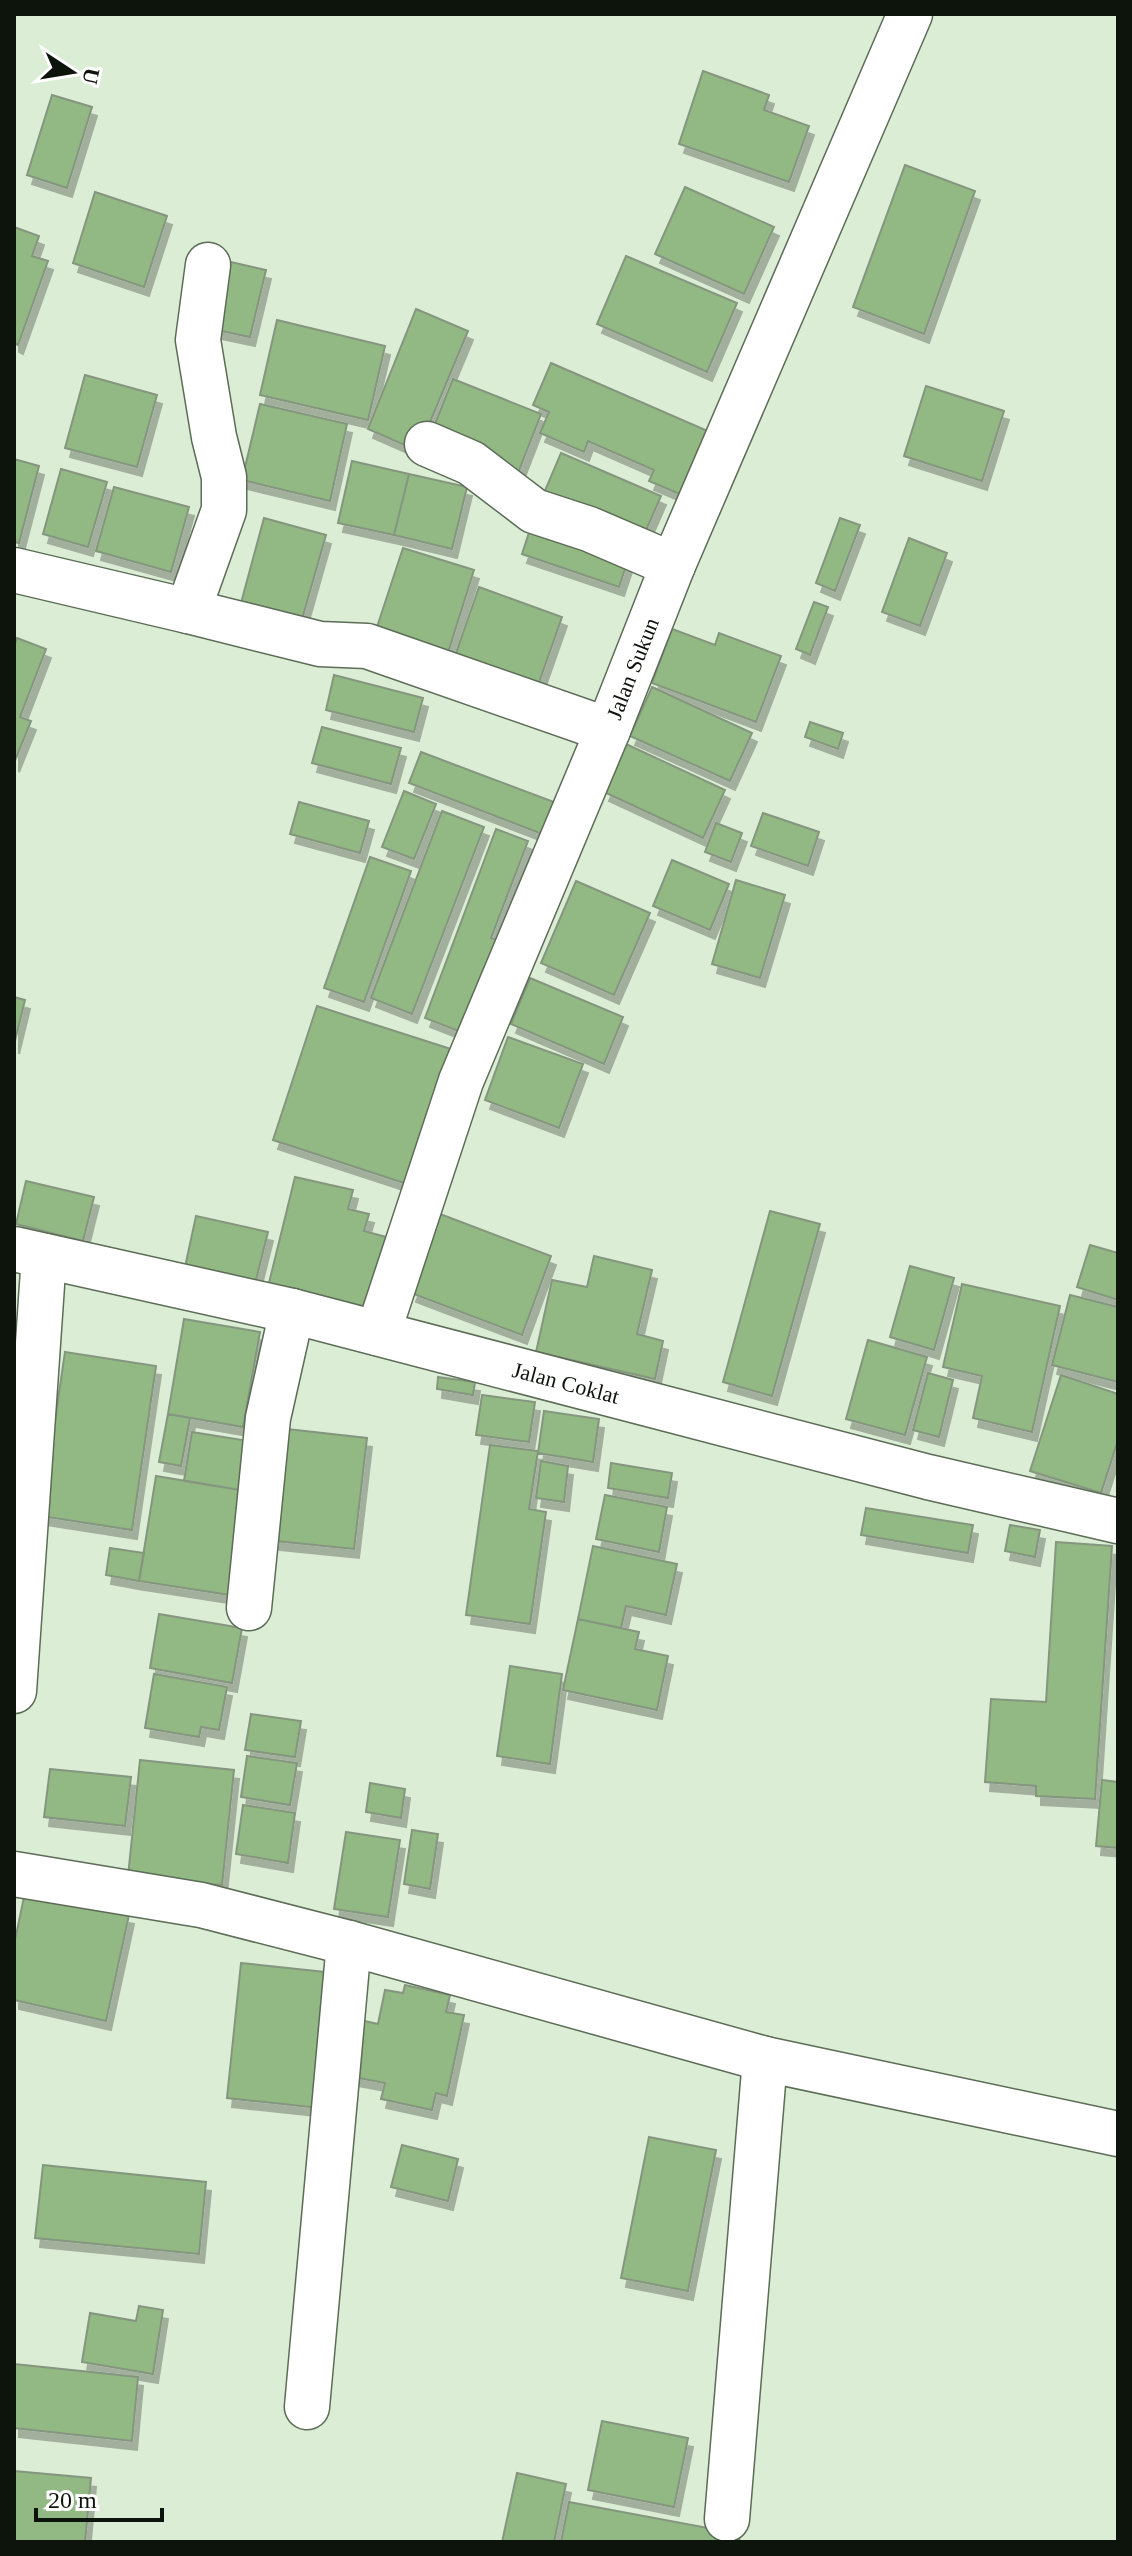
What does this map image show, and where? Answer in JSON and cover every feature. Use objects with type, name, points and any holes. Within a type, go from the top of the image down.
[{"type":"street","name":"Jalan Sukun","points":[[378,1333],[461,1081],[608,730],[673,565],[910,14]]},
{"type":"street","points":[[188,611],[224,510],[224,477],[198,340],[208,265]]},
{"type":"street","points":[[427,444],[471,463],[534,511],[589,529],[673,565]]},
{"type":"street","points":[[14,570],[320,644],[367,646],[608,730]]},
{"type":"street","points":[[14,1691],[29,1252]]},
{"type":"street","name":"Jalan Coklat","points":[[29,1252],[292,1311],[913,1473],[1118,1521]]},
{"type":"street","points":[[249,1608],[268,1418],[292,1311]]},
{"type":"street","points":[[14,1874],[201,1905],[765,2059],[1118,2134]]},
{"type":"street","points":[[307,2407],[349,1943]]},
{"type":"street","points":[[727,2519],[765,2059]]},
{"type":"building","points":[[703,71],[769,95],[764,110],[809,126],[789,182],[679,144]]},
{"type":"building","points":[[52,95],[92,107],[67,188],[27,175]]},
{"type":"building","points":[[905,165],[975,191],[924,334],[853,307]]},
{"type":"building","points":[[685,187],[774,227],[744,294],[655,254]]},
{"type":"building","points":[[95,192],[167,216],[144,287],[73,263]]},
{"type":"building","points":[[14,227],[39,236],[32,256],[48,261],[18,345],[14,343]]},
{"type":"building","points":[[626,256],[737,303],[707,372],[597,324]]},
{"type":"building","points":[[222,260],[266,270],[250,337],[207,328]]},
{"type":"building","points":[[416,309],[468,331],[418,451],[368,429]]},
{"type":"building","points":[[277,320],[385,346],[368,420],[260,395]]},
{"type":"building","points":[[551,363],[717,435],[689,498],[649,481],[654,470],[588,441],[584,452],[540,433],[549,412],[533,405]]},
{"type":"building","points":[[85,375],[157,395],[137,467],[65,448]]},
{"type":"building","points":[[453,379],[541,414],[518,473],[429,439]]},
{"type":"building","points":[[926,386],[1004,411],[982,481],[904,456]]},
{"type":"building","points":[[260,404],[347,424],[330,501],[242,480]]},
{"type":"building","points":[[561,453],[661,496],[640,544],[541,500]]},
{"type":"building","points":[[14,459],[39,466],[19,543],[14,542]]},
{"type":"building","points":[[352,461],[409,474],[394,535],[338,523]]},
{"type":"building","points":[[61,469],[107,482],[88,547],[43,534]]},
{"type":"building","points":[[409,474],[467,487],[452,549],[394,535]]},
{"type":"building","points":[[114,487],[189,507],[171,572],[96,551]]},
{"type":"building","points":[[264,518],[326,535],[301,623],[238,614]]},
{"type":"building","points":[[840,518],[860,525],[835,591],[816,583]]},
{"type":"building","points":[[533,520],[630,554],[619,587],[522,554]]},
{"type":"building","points":[[909,538],[947,553],[920,626],[882,612]]},
{"type":"building","points":[[403,548],[474,570],[447,656],[375,633]]},
{"type":"building","points":[[479,587],[562,617],[536,691],[453,662]]},
{"type":"building","points":[[814,602],[828,607],[810,655],[796,649]]},
{"type":"building","points":[[672,629],[715,645],[719,633],[781,656],[756,722],[652,683]]},
{"type":"building","points":[[17,638],[46,649],[20,717],[31,721],[14,763],[14,646]]},
{"type":"building","points":[[334,675],[423,698],[414,732],[326,710]]},
{"type":"building","points":[[652,687],[752,733],[730,781],[630,736]]},
{"type":"building","points":[[810,722],[843,733],[838,749],[805,737]]},
{"type":"building","points":[[322,727],[401,748],[391,784],[312,763]]},
{"type":"building","points":[[626,744],[725,790],[703,838],[604,792]]},
{"type":"building","points":[[421,752],[562,805],[550,837],[409,783]]},
{"type":"building","points":[[404,791],[436,804],[414,859],[382,847]]},
{"type":"building","points":[[299,802],[369,821],[360,853],[290,834]]},
{"type":"building","points":[[442,811],[484,827],[412,1014],[371,998]]},
{"type":"building","points":[[763,813],[819,832],[808,866],[751,846]]},
{"type":"building","points":[[716,823],[742,833],[731,862],[705,852]]},
{"type":"building","points":[[496,829],[528,841],[491,938],[506,943],[471,1036],[425,1018]]},
{"type":"building","points":[[370,857],[411,871],[364,1002],[324,988]]},
{"type":"building","points":[[672,860],[729,884],[710,930],[653,906]]},
{"type":"building","points":[[736,880],[785,895],[760,978],[712,964]]},
{"type":"building","points":[[576,881],[650,913],[614,995],[541,963]]},
{"type":"building","points":[[530,978],[623,1017],[604,1064],[511,1024]]},
{"type":"building","points":[[14,997],[25,1000],[14,1045]]},
{"type":"building","points":[[317,1006],[460,1052],[416,1187],[273,1140]]},
{"type":"building","points":[[508,1037],[583,1064],[559,1128],[485,1100]]},
{"type":"building","points":[[295,1177],[353,1190],[348,1209],[369,1214],[364,1231],[390,1238],[372,1311],[268,1287]]},
{"type":"building","points":[[26,1181],[94,1197],[83,1241],[16,1224]]},
{"type":"building","points":[[770,1211],[820,1224],[772,1396],[723,1382]]},
{"type":"building","points":[[440,1214],[551,1256],[522,1335],[411,1293]]},
{"type":"building","points":[[196,1216],[268,1232],[255,1284],[185,1267]]},
{"type":"building","points":[[1090,1245],[1118,1253],[1118,1300],[1077,1287]]},
{"type":"building","points":[[594,1256],[652,1270],[637,1334],[663,1341],[655,1379],[536,1352],[552,1280],[587,1287]]},
{"type":"building","points":[[910,1266],[954,1278],[934,1350],[890,1337]]},
{"type":"building","points":[[962,1284],[1060,1306],[1032,1432],[973,1418],[982,1376],[943,1367]]},
{"type":"building","points":[[1070,1295],[1118,1307],[1118,1382],[1052,1365]]},
{"type":"building","points":[[184,1319],[260,1332],[243,1427],[168,1414]]},
{"type":"building","points":[[868,1340],[927,1357],[905,1435],[846,1419]]},
{"type":"building","points":[[65,1352],[156,1366],[132,1530],[41,1516]]},
{"type":"building","points":[[928,1373],[953,1380],[939,1437],[913,1430]]},
{"type":"building","points":[[1061,1375],[1118,1394],[1118,1440],[1101,1493],[1030,1471]]},
{"type":"building","points":[[438,1377],[475,1382],[473,1395],[437,1389]]},
{"type":"building","points":[[482,1395],[535,1402],[529,1442],[476,1435]]},
{"type":"building","points":[[544,1411],[599,1419],[593,1462],[538,1453]]},
{"type":"building","points":[[168,1414],[190,1418],[181,1466],[159,1462]]},
{"type":"building","points":[[278,1428],[367,1438],[354,1549],[266,1540]]},
{"type":"building","points":[[192,1432],[255,1442],[247,1491],[184,1481]]},
{"type":"building","points":[[490,1445],[538,1451],[529,1509],[546,1512],[530,1624],[466,1615]]},
{"type":"building","points":[[541,1461],[568,1466],[564,1502],[536,1498]]},
{"type":"building","points":[[611,1463],[672,1473],[668,1498],[608,1488]]},
{"type":"building","points":[[156,1476],[247,1491],[230,1595],[139,1581]]},
{"type":"building","points":[[605,1495],[667,1507],[659,1552],[596,1539]]},
{"type":"building","points":[[866,1508],[973,1525],[968,1553],[861,1535]]},
{"type":"building","points":[[1010,1525],[1040,1530],[1035,1557],[1005,1551]]},
{"type":"building","points":[[1056,1542],[1112,1546],[1095,1799],[1036,1796],[1036,1786],[985,1782],[991,1699],[1046,1702]]},
{"type":"building","points":[[593,1546],[677,1564],[666,1615],[626,1606],[621,1628],[578,1619]]},
{"type":"building","points":[[110,1548],[144,1553],[139,1581],[106,1575]]},
{"type":"building","points":[[159,1614],[242,1628],[232,1683],[150,1668]]},
{"type":"building","points":[[578,1619],[639,1632],[635,1649],[668,1656],[657,1710],[563,1690]]},
{"type":"building","points":[[510,1666],[562,1674],[550,1764],[497,1756]]},
{"type":"building","points":[[154,1674],[227,1687],[219,1730],[201,1727],[199,1737],[145,1728]]},
{"type":"building","points":[[251,1714],[301,1721],[295,1757],[245,1750]]},
{"type":"building","points":[[247,1756],[297,1763],[290,1805],[241,1797]]},
{"type":"building","points":[[140,1760],[234,1770],[222,1885],[128,1876]]},
{"type":"building","points":[[50,1769],[131,1777],[125,1826],[44,1817]]},
{"type":"building","points":[[1102,1780],[1118,1782],[1118,1848],[1096,1846]]},
{"type":"building","points":[[370,1783],[405,1789],[401,1818],[366,1812]]},
{"type":"building","points":[[243,1805],[295,1813],[288,1863],[236,1854]]},
{"type":"building","points":[[412,1830],[438,1834],[430,1889],[404,1884]]},
{"type":"building","points":[[346,1832],[400,1840],[388,1917],[334,1909]]},
{"type":"building","points":[[25,1892],[129,1915],[106,2021],[14,2000],[14,1945]]},
{"type":"building","points":[[241,1963],[334,1973],[319,2108],[227,2098]]},
{"type":"building","points":[[405,1985],[450,1995],[446,2012],[464,2015],[447,2096],[436,2093],[432,2110],[381,2099],[385,2083],[348,2076],[360,2020],[378,2024],[385,1990],[403,1993]]},
{"type":"building","points":[[649,2137],[716,2150],[688,2291],[621,2278]]},
{"type":"building","points":[[402,2145],[458,2159],[448,2201],[391,2187]]},
{"type":"building","points":[[43,2165],[206,2182],[199,2254],[35,2238]]},
{"type":"building","points":[[139,2306],[163,2310],[153,2374],[82,2362],[90,2313],[136,2321]]},
{"type":"building","points":[[14,2364],[138,2377],[132,2441],[14,2428]]},
{"type":"building","points":[[602,2421],[688,2438],[674,2507],[588,2490]]},
{"type":"building","points":[[14,2471],[91,2478],[85,2542],[14,2542]]},
{"type":"building","points":[[517,2473],[566,2484],[554,2542],[502,2542]]},
{"type":"building","points":[[569,2502],[740,2534],[739,2542],[561,2542]]}]
